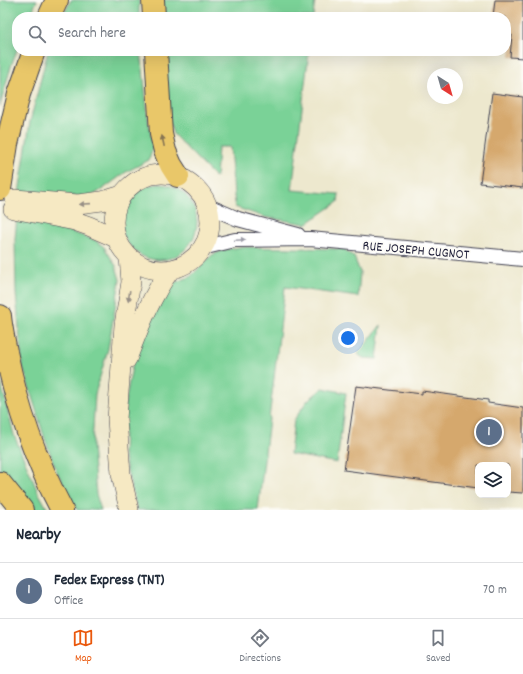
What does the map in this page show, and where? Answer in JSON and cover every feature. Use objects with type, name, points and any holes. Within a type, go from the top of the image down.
[{"type":"main road","points":[[51,12],[57,0]]},
{"type":"main road","points":[[153,0],[154,12]]},
{"type":"main road","points":[[10,199],[7,144],[18,94],[32,56]]},
{"type":"main road","points":[[156,56],[162,134],[165,151],[178,176]]},
{"type":"main road","points":[[153,174],[178,176],[191,183],[201,193],[208,206],[210,220],[208,235],[202,248],[194,258],[183,265],[171,269],[156,270],[142,266],[129,257],[121,248],[116,238],[114,223],[116,208],[122,194],[141,178],[153,174]]},
{"type":"main road","points":[[10,199],[78,204],[102,202],[122,194]]},
{"type":"main road","points":[[10,199],[89,226],[116,238]]},
{"type":"main road","points":[[129,257],[131,282],[124,325],[117,419],[121,474],[129,510]]},
{"type":"main road","points":[[120,380],[152,300],[171,269]]},
{"type":"main road","points":[[0,316],[12,379],[30,438],[62,510]]},
{"type":"main road","points":[[0,483],[22,510]]},
{"type":"street","name":"RUE JOSEPH CUGNOT","points":[[208,206],[238,219],[310,239]]},
{"type":"street","name":"RUE JOSEPH CUGNOT","points":[[202,248],[235,240],[310,239],[523,259]]},
{"type":"green space","points":[[2,0],[37,0],[32,12],[12,12],[12,56],[15,56],[0,106],[0,2]]},
{"type":"green space","points":[[71,0],[139,0],[139,12],[65,12]]},
{"type":"green space","points":[[158,0],[315,0],[314,12],[159,12]]},
{"type":"green space","points":[[47,56],[142,56],[148,118],[153,147],[149,160],[126,172],[90,197],[19,193],[30,122]]},
{"type":"green space","points":[[162,56],[308,56],[292,190],[339,194],[338,202],[306,224],[264,217],[235,207],[230,147],[218,147],[216,178],[173,134],[167,115]]},
{"type":"green space","points":[[159,184],[173,187],[186,195],[194,208],[197,222],[194,236],[186,249],[173,257],[159,260],[145,257],[132,249],[124,236],[121,222],[124,208],[132,195],[145,187]]},
{"type":"green space","points":[[17,216],[95,240],[104,247],[116,266],[120,280],[108,349],[95,394],[92,446],[96,494],[101,510],[77,510],[56,470],[22,364],[16,293],[15,239]]},
{"type":"green space","points":[[240,247],[344,249],[354,257],[360,272],[358,297],[285,287],[258,510],[137,510],[123,454],[125,403],[134,357],[147,326],[173,283],[190,277],[212,255],[224,250]]},
{"type":"green space","points":[[381,325],[377,359],[363,358],[358,354]]},
{"type":"green space","points":[[0,380],[14,435],[37,490],[48,510],[30,510],[0,472]]},
{"type":"green space","points":[[323,388],[346,393],[337,463],[290,454],[294,420],[307,401]]},
{"type":"building","points":[[495,0],[523,0],[523,58],[510,57],[512,35],[511,12],[494,12]]},
{"type":"building","points":[[492,93],[523,97],[523,188],[480,183]]},
{"type":"building","points":[[356,386],[422,394],[422,391],[488,400],[488,403],[523,408],[523,493],[511,492],[511,462],[475,462],[475,488],[344,470]]},
{"type":"place","name":"Fedex Express (TNT)","points":[[489,432]]}]
